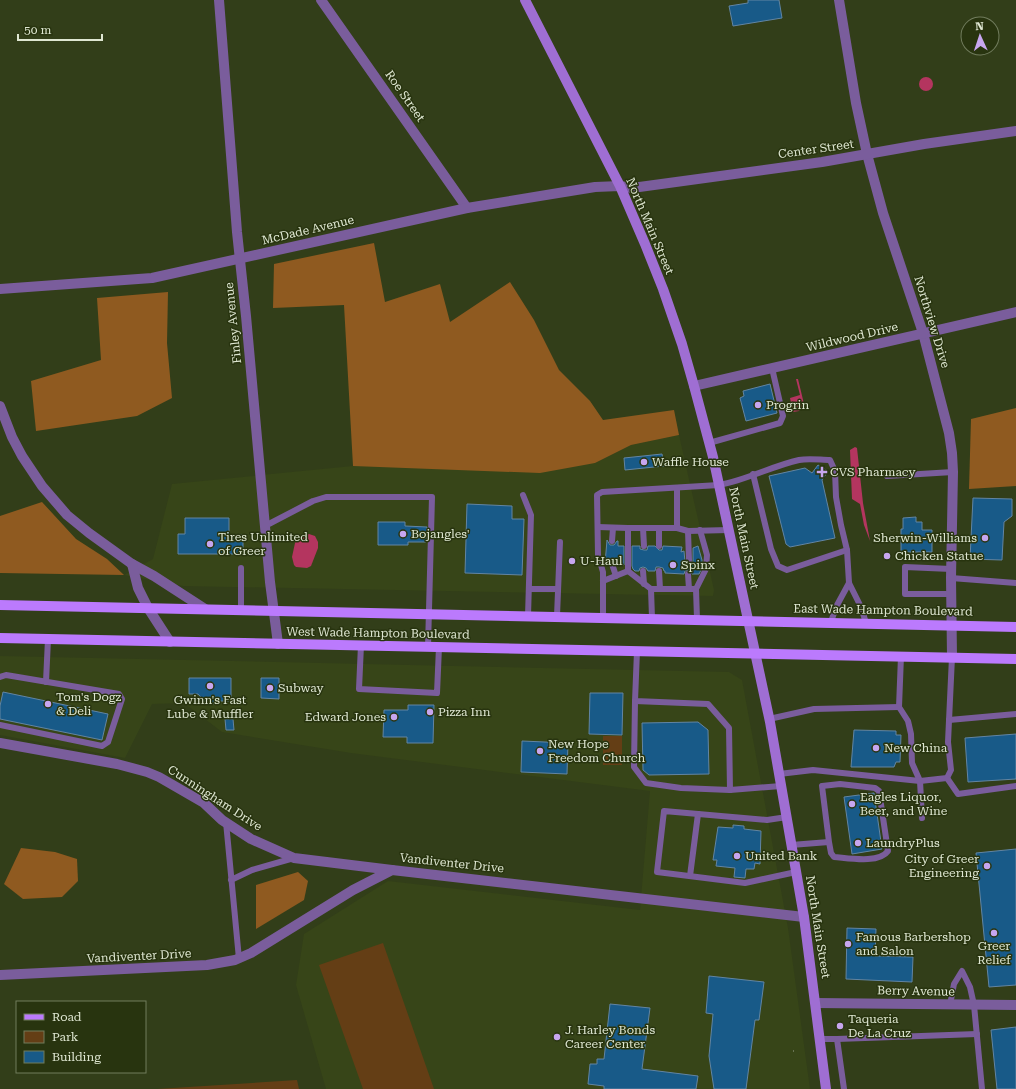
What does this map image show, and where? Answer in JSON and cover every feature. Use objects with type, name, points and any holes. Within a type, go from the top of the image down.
[{"type":"main road","name":"North Main Street","points":[[525,0],[620,186],[663,289],[682,344],[694,386],[719,485],[769,719],[804,917],[826,1089]]},
{"type":"main road","name":"West Wade Hampton Boulevard","points":[[0,605],[748,620]]},
{"type":"main road","name":"East Wade Hampton Boulevard","points":[[748,620],[1016,627]]},
{"type":"main road","name":"West Wade Hampton Boulevard","points":[[0,638],[755,653]]},
{"type":"main road","points":[[755,653],[1016,659]]},
{"type":"street","name":"Finley Avenue","points":[[220,0],[240,259],[265,526],[278,644]]},
{"type":"street","name":"Roe Street","points":[[320,0],[467,208]]},
{"type":"street","name":"Northview Drive","points":[[839,0],[856,103],[867,154],[883,213],[923,334],[949,433],[953,472],[951,573],[952,657]]},
{"type":"street","name":"Center Street","points":[[620,186],[632,188],[1016,131]]},
{"type":"street","name":"McDade Avenue","points":[[0,289],[152,278],[467,208],[595,187],[620,186]]},
{"type":"street","name":"Wildwood Drive","points":[[694,386],[1016,312]]},
{"type":"street","points":[[0,406],[12,437],[22,456],[53,501],[67,515],[132,564],[154,576],[205,609]]},
{"type":"street","points":[[132,564],[138,588],[148,608],[170,642]]},
{"type":"street","name":"Cunningham Drive","points":[[0,743],[118,764],[147,772],[204,803],[226,822],[251,839],[294,858],[392,870]]},
{"type":"street","name":"Vandiventer Drive","points":[[0,975],[221,964],[239,959],[251,953],[353,890],[392,870],[804,917]]},
{"type":"street","name":"Berry Avenue","points":[[816,1003],[1016,1005]]},
{"type":"lane","points":[[709,443],[780,423],[783,416],[772,368]]},
{"type":"lane","points":[[603,617],[603,572],[598,555],[597,495],[602,492],[719,485],[733,482],[800,459],[830,460],[836,471],[836,497],[847,550],[849,583],[861,607],[866,623]]},
{"type":"lane","points":[[887,476],[953,472]]},
{"type":"lane","points":[[753,474],[771,549],[778,566],[787,570],[847,550]]},
{"type":"lane","points":[[677,488],[677,528]]},
{"type":"lane","points":[[523,495],[531,515],[528,616]]},
{"type":"lane","points":[[265,526],[313,501],[326,497],[432,497],[429,614],[437,693],[359,689],[361,645]]},
{"type":"lane","points":[[598,527],[677,528],[688,532],[700,530],[729,530]]},
{"type":"lane","points":[[612,541],[613,528]]},
{"type":"lane","points":[[628,528],[628,571]]},
{"type":"lane","points":[[643,528],[644,546]]},
{"type":"lane","points":[[659,528],[659,546]]},
{"type":"lane","points":[[697,619],[696,589],[706,569],[706,555],[700,530]]},
{"type":"lane","points":[[688,532],[688,560]]},
{"type":"lane","points":[[557,616],[560,542]]},
{"type":"lane","points":[[612,564],[616,576]]},
{"type":"lane","points":[[951,594],[905,594],[905,567],[1016,584]]},
{"type":"lane","points":[[241,568],[241,610]]},
{"type":"lane","points":[[603,581],[628,571]]},
{"type":"lane","points":[[628,571],[651,589],[696,589]]},
{"type":"lane","points":[[643,571],[644,584]]},
{"type":"lane","points":[[659,571],[660,589]]},
{"type":"lane","points":[[688,574],[688,589]]},
{"type":"lane","points":[[831,622],[836,607],[849,583]]},
{"type":"lane","points":[[529,589],[558,589]]},
{"type":"lane","points":[[651,589],[652,618]]},
{"type":"lane","points":[[46,682],[48,639]]},
{"type":"lane","points":[[637,651],[634,767],[646,783],[681,788],[730,790],[781,786]]},
{"type":"lane","points":[[901,656],[899,707],[908,721],[911,734],[912,763],[920,781],[922,818]]},
{"type":"lane","points":[[947,778],[951,770],[948,742],[952,657]]},
{"type":"lane","points":[[0,677],[6,676],[119,694],[122,699],[108,742],[102,746],[0,725]]},
{"type":"lane","points":[[635,701],[708,704],[729,728],[730,790]]},
{"type":"lane","points":[[769,719],[814,709],[899,707]]},
{"type":"lane","points":[[949,720],[1016,714]]},
{"type":"lane","points":[[779,774],[813,770],[920,781],[947,778]]},
{"type":"lane","points":[[947,778],[958,794],[1016,786]]},
{"type":"lane","points":[[840,784],[875,788],[879,791],[888,851],[885,855],[871,859],[834,857],[831,853],[829,842],[822,786],[840,784]]},
{"type":"lane","points":[[787,817],[767,820],[664,811],[656,872],[745,883],[796,872]]},
{"type":"lane","points":[[690,876],[698,814]]},
{"type":"lane","points":[[226,822],[239,959]]},
{"type":"lane","points":[[791,845],[829,842]]},
{"type":"lane","points":[[231,880],[258,868],[294,858]]},
{"type":"lane","points":[[950,1005],[954,984],[962,971],[970,987],[974,1005],[982,1089]]},
{"type":"lane","points":[[820,1039],[977,1034]]},
{"type":"lane","points":[[836,1039],[844,1089]]},
{"type":"shaded area","points":[[923,77],[929,77],[933,81],[933,87],[929,91],[923,91],[919,87],[919,81]]},
{"type":"shaded area","points":[[374,243],[385,302],[440,284],[450,322],[510,282],[534,320],[559,370],[590,401],[603,420],[674,410],[679,435],[631,445],[595,463],[540,473],[353,466],[344,305],[273,308],[274,264]]},
{"type":"shaded area","points":[[168,292],[167,343],[172,398],[137,416],[36,431],[31,381],[101,360],[97,298]]},
{"type":"shaded area","points":[[796,379],[798,379],[804,404],[799,411],[793,412],[790,398],[800,395]]},
{"type":"shaded area","points":[[1016,408],[1016,486],[969,489],[971,419]]},
{"type":"shaded area","points":[[679,435],[714,590],[713,596],[183,586],[124,575],[153,559],[172,484],[353,466],[595,463],[631,445]]},
{"type":"shaded area","points":[[855,447],[857,448],[863,503],[870,541],[864,525],[860,504],[852,499],[850,450]]},
{"type":"shaded area","points":[[42,502],[76,539],[107,559],[124,575],[0,573],[0,516]]},
{"type":"shaded area","points":[[309,534],[315,536],[318,542],[318,548],[311,566],[307,568],[296,567],[292,557],[295,543],[298,538]]},
{"type":"shaded area","points":[[0,656],[729,672],[742,680],[788,928],[810,1089],[326,1089],[296,985],[304,934],[388,881],[640,910],[650,791],[351,753],[222,732],[184,703],[152,704],[125,758],[0,735]]},
{"type":"shaded area","points":[[21,848],[55,852],[77,859],[78,881],[62,897],[23,899],[4,884]]},
{"type":"shaded area","points":[[298,872],[308,881],[304,900],[256,929],[256,885]]},
{"type":"green space","points":[[603,736],[622,736],[622,765],[603,765]]},
{"type":"green space","points":[[383,943],[434,1089],[363,1089],[319,965]]},
{"type":"green space","points":[[297,1080],[299,1089],[157,1089]]},
{"type":"building","points":[[748,0],[779,0],[782,18],[733,26],[729,6],[748,3]]},
{"type":"building","name":"Progrin","points":[[770,384],[777,413],[746,421],[740,398],[744,396],[743,391]]},
{"type":"building","name":"Waffle House","points":[[662,454],[664,466],[625,470],[624,458]]},
{"type":"building","name":"CVS Pharmacy","points":[[818,465],[828,471],[822,480],[835,538],[790,547],[786,544],[769,476],[805,468],[812,473]]},
{"type":"building","points":[[973,498],[1012,499],[1012,516],[1004,522],[1002,560],[970,559]]},
{"type":"building","points":[[467,504],[512,506],[512,519],[524,519],[522,575],[465,573]]},
{"type":"building","points":[[916,517],[916,522],[922,522],[922,530],[932,530],[932,552],[901,552],[901,529],[903,529],[903,518]]},
{"type":"building","name":"Tires Unlimited of Greer","points":[[185,518],[229,518],[229,535],[243,535],[243,554],[178,554],[178,534],[185,534]]},
{"type":"building","name":"Bojangles'","points":[[378,522],[405,522],[405,526],[427,527],[426,542],[408,542],[408,545],[378,545]]},
{"type":"building","points":[[607,540],[610,545],[614,545],[618,541],[618,546],[624,546],[624,565],[617,564],[613,560],[609,561],[608,564],[605,564]]},
{"type":"building","points":[[632,546],[640,546],[640,549],[644,550],[647,550],[648,546],[655,546],[659,550],[662,550],[663,546],[682,547],[681,552],[684,551],[685,562],[689,564],[693,562],[693,548],[698,546],[702,560],[702,568],[699,574],[692,574],[691,571],[688,570],[685,571],[684,574],[665,573],[663,568],[659,567],[656,567],[655,571],[648,571],[643,567],[640,568],[639,571],[635,571],[632,566]]},
{"type":"building","name":"Gwinn's Fast Lube & Muffler","points":[[189,678],[231,678],[231,701],[214,701],[214,704],[206,703],[198,694],[189,694]]},
{"type":"building","name":"Subway","points":[[261,678],[279,678],[279,699],[261,698]]},
{"type":"building","points":[[3,692],[108,714],[102,740],[0,719],[0,706]]},
{"type":"building","points":[[590,693],[623,693],[622,735],[589,734]]},
{"type":"building","points":[[408,705],[434,705],[433,743],[407,743],[407,737],[383,737],[384,710],[408,710]]},
{"type":"building","points":[[225,719],[233,719],[234,730],[226,730]]},
{"type":"building","points":[[698,722],[708,730],[709,774],[649,775],[643,770],[642,723]]},
{"type":"building","name":"New China","points":[[854,730],[896,731],[896,735],[901,735],[900,762],[896,762],[894,767],[851,767]]},
{"type":"building","points":[[1016,734],[1016,779],[968,782],[965,738]]},
{"type":"building","points":[[522,741],[568,743],[567,774],[521,772]]},
{"type":"building","points":[[874,793],[882,849],[852,854],[844,797]]},
{"type":"building","name":"United Bank","points":[[733,825],[744,826],[744,829],[761,831],[760,864],[755,863],[754,869],[746,869],[745,878],[734,877],[735,868],[716,866],[717,860],[713,860],[718,827],[733,828]]},
{"type":"building","points":[[1016,849],[1016,985],[989,987],[976,853]]},
{"type":"building","points":[[847,928],[876,929],[875,956],[913,957],[912,982],[846,979]]},
{"type":"building","points":[[709,976],[764,982],[759,1020],[755,1020],[746,1089],[714,1089],[709,1056],[713,1014],[706,1013]]},
{"type":"building","points":[[610,1004],[650,1008],[642,1069],[698,1076],[696,1089],[604,1089],[604,1086],[588,1084],[590,1064],[597,1064],[597,1059],[604,1059]]},
{"type":"building","points":[[1016,1027],[1016,1089],[997,1089],[991,1030]]},
{"type":"place","name":"Progrin","points":[[758,405]]},
{"type":"place","name":"Waffle House","points":[[644,462]]},
{"type":"place","name":"CVS Pharmacy","points":[[822,472]]},
{"type":"place","name":"Bojangles'","points":[[403,534]]},
{"type":"place","name":"Sherwin-Williams","points":[[985,538]]},
{"type":"place","name":"Tires Unlimited of Greer","points":[[210,544]]},
{"type":"place","name":"Chicken Statue","points":[[887,556]]},
{"type":"place","name":"U-Haul","points":[[572,561]]},
{"type":"place","name":"Spinx","points":[[673,565]]},
{"type":"place","name":"Gwinn's Fast Lube & Muffler","points":[[210,686]]},
{"type":"place","name":"Subway","points":[[270,688]]},
{"type":"place","name":"Tom's Dogz & Deli","points":[[48,704]]},
{"type":"place","name":"Pizza Inn","points":[[430,712]]},
{"type":"place","name":"Edward Jones","points":[[394,717]]},
{"type":"place","name":"New China","points":[[876,748]]},
{"type":"place","name":"New Hope Freedom Church","points":[[540,751]]},
{"type":"place","name":"Eagles Liquor, Beer, and Wine","points":[[852,804]]},
{"type":"place","name":"LaundryPlus","points":[[858,843]]},
{"type":"place","name":"United Bank","points":[[737,856]]},
{"type":"place","name":"City of Greer Engineering","points":[[987,866]]},
{"type":"place","name":"Greer Relief","points":[[994,933]]},
{"type":"place","name":"Famous Barbershop and Salon","points":[[848,944]]},
{"type":"place","name":"Taqueria De La Cruz","points":[[840,1026]]},
{"type":"place","name":"J. Harley Bonds Career Center","points":[[557,1037]]}]
